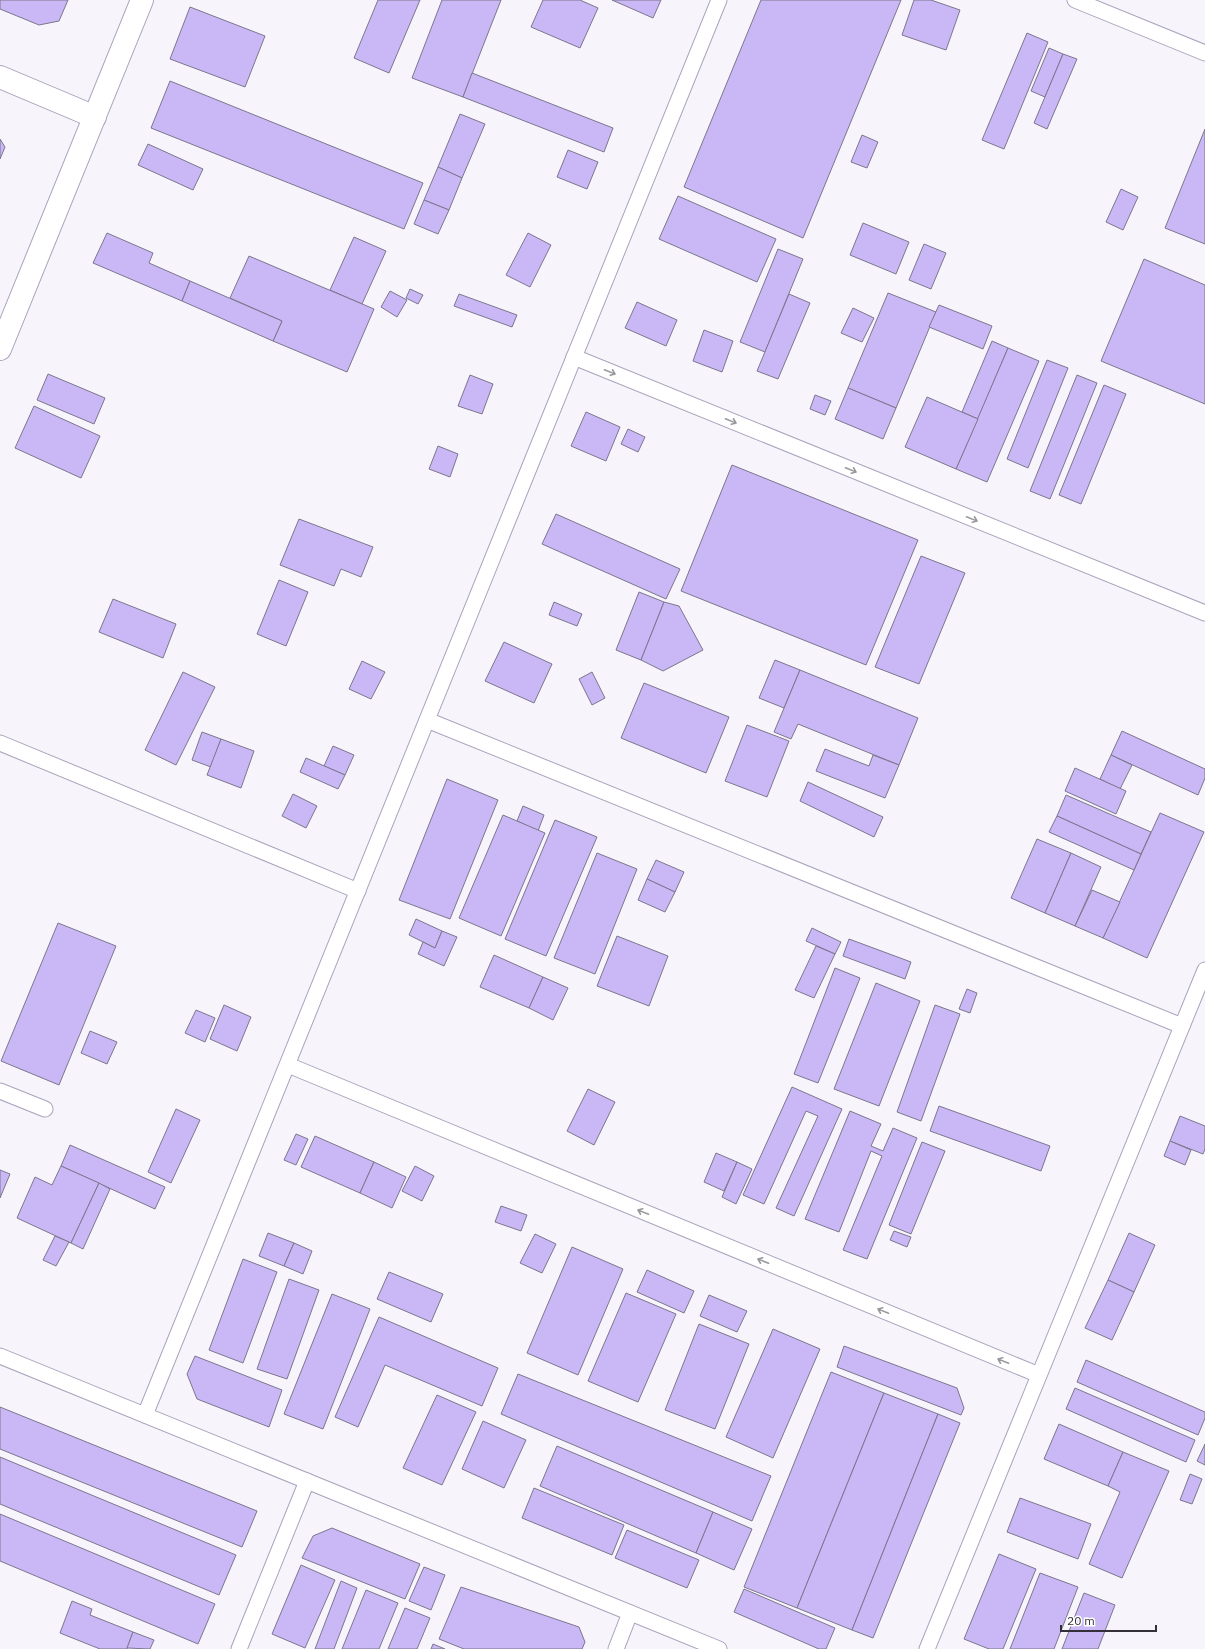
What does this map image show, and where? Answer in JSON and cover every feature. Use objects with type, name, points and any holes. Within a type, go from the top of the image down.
[{"type":"street","points":[[0,349],[142,0]]},
{"type":"street","points":[[0,77],[95,117]]},
{"type":"lane","points":[[146,1415],[719,0]]},
{"type":"lane","points":[[1075,0],[1205,53]]},
{"type":"lane","points":[[574,357],[1205,614]]},
{"type":"lane","points":[[427,720],[1182,1026]]},
{"type":"lane","points":[[0,743],[358,891]]},
{"type":"lane","points":[[927,1649],[1205,970]]},
{"type":"lane","points":[[288,1065],[1039,1375]]},
{"type":"lane","points":[[0,1091],[44,1109]]},
{"type":"lane","points":[[1,1360],[146,1415],[719,1649]]},
{"type":"lane","points":[[239,1649],[307,1481]]},
{"type":"lane","points":[[616,1649],[630,1613]]},
{"type":"building","points":[[0,0],[68,0],[59,21],[39,25],[0,9]]},
{"type":"building","points":[[378,0],[420,0],[389,73],[354,58]]},
{"type":"building","points":[[442,0],[501,0],[463,97],[412,78]]},
{"type":"building","points":[[543,0],[580,0],[598,8],[580,48],[531,27]]},
{"type":"building","points":[[612,0],[661,0],[653,18]]},
{"type":"building","points":[[761,0],[901,0],[803,238],[684,187]]},
{"type":"building","points":[[914,0],[931,0],[960,10],[946,50],[902,35]]},
{"type":"building","points":[[190,7],[265,36],[245,87],[170,59]]},
{"type":"building","points":[[1027,33],[1048,42],[1004,149],[982,140]]},
{"type":"building","points":[[1049,48],[1063,54],[1045,97],[1031,91]]},
{"type":"building","points":[[1063,54],[1077,59],[1047,129],[1034,123]]},
{"type":"building","points":[[472,73],[613,128],[604,152],[463,97]]},
{"type":"building","points":[[170,81],[423,183],[404,229],[151,128]]},
{"type":"building","points":[[460,114],[485,124],[462,178],[438,167]]},
{"type":"building","points":[[1205,129],[1205,244],[1165,228]]},
{"type":"building","points":[[862,135],[878,142],[867,168],[851,162]]},
{"type":"building","points":[[0,139],[5,147],[0,159]]},
{"type":"building","points":[[148,144],[203,169],[193,190],[138,165]]},
{"type":"building","points":[[568,150],[598,162],[587,189],[557,177]]},
{"type":"building","points":[[438,167],[462,178],[449,210],[424,200]]},
{"type":"building","points":[[1121,189],[1138,197],[1123,230],[1106,222]]},
{"type":"building","points":[[678,196],[776,239],[757,282],[659,239]]},
{"type":"building","points":[[424,200],[449,210],[438,234],[414,224]]},
{"type":"building","points":[[863,223],[909,242],[896,274],[850,255]]},
{"type":"building","points":[[107,233],[153,253],[149,263],[190,281],[182,301],[93,263]]},
{"type":"building","points":[[528,233],[551,245],[530,287],[506,275]]},
{"type":"building","points":[[354,237],[386,251],[362,304],[330,290]]},
{"type":"building","points":[[924,244],[946,253],[931,289],[909,280]]},
{"type":"building","points":[[778,249],[803,259],[765,352],[740,342]]},
{"type":"building","points":[[249,256],[374,309],[347,372],[273,341],[282,321],[230,298]]},
{"type":"building","points":[[1144,259],[1205,285],[1205,404],[1101,361]]},
{"type":"building","points":[[190,281],[282,321],[273,341],[182,301]]},
{"type":"building","points":[[410,289],[423,295],[418,304],[406,298]]},
{"type":"building","points":[[390,291],[407,300],[397,317],[381,307]]},
{"type":"building","points":[[888,293],[936,312],[896,408],[848,388]]},
{"type":"building","points":[[459,294],[517,315],[512,327],[454,306]]},
{"type":"building","points":[[789,294],[810,303],[778,379],[757,371]]},
{"type":"building","points":[[637,302],[677,320],[666,346],[625,328]]},
{"type":"building","points":[[939,305],[992,326],[983,349],[929,327]]},
{"type":"building","points":[[853,308],[874,318],[862,342],[841,333]]},
{"type":"building","points":[[704,330],[733,341],[722,372],[693,361]]},
{"type":"building","points":[[992,341],[1008,348],[978,419],[962,412]]},
{"type":"building","points":[[1008,348],[1039,361],[987,482],[956,469]]},
{"type":"building","points":[[1047,360],[1068,368],[1028,468],[1007,459]]},
{"type":"building","points":[[48,374],[105,398],[94,424],[37,400]]},
{"type":"building","points":[[470,375],[493,384],[482,414],[458,406]]},
{"type":"building","points":[[1077,375],[1097,383],[1050,499],[1030,491]]},
{"type":"building","points":[[1104,385],[1126,394],[1081,504],[1059,495]]},
{"type":"building","points":[[848,388],[896,408],[883,439],[835,419]]},
{"type":"building","points":[[815,395],[831,401],[825,415],[810,409]]},
{"type":"building","points":[[927,397],[978,419],[956,469],[905,447]]},
{"type":"building","points":[[34,406],[100,436],[81,478],[15,448]]},
{"type":"building","points":[[586,412],[620,427],[606,461],[571,446]]},
{"type":"building","points":[[628,429],[645,437],[638,452],[621,444]]},
{"type":"building","points":[[438,446],[458,454],[450,477],[429,469]]},
{"type":"building","points":[[732,465],[918,540],[866,665],[681,591]]},
{"type":"building","points":[[556,514],[680,569],[666,599],[542,544]]},
{"type":"building","points":[[299,519],[373,547],[361,577],[341,569],[334,586],[280,565]]},
{"type":"building","points":[[921,556],[965,573],[919,684],[875,667]]},
{"type":"building","points":[[279,580],[308,592],[286,646],[257,634]]},
{"type":"building","points":[[639,592],[664,602],[641,660],[616,650]]},
{"type":"building","points":[[113,599],[176,624],[163,658],[99,632]]},
{"type":"building","points":[[554,602],[582,614],[577,626],[549,615]]},
{"type":"building","points":[[664,602],[679,606],[703,650],[663,671],[641,660]]},
{"type":"building","points":[[504,642],[552,664],[534,703],[485,681]]},
{"type":"building","points":[[775,660],[800,670],[784,708],[759,698]]},
{"type":"building","points":[[362,661],[385,672],[371,699],[349,689]]},
{"type":"building","points":[[800,670],[918,718],[899,765],[798,724],[791,739],[774,732]]},
{"type":"building","points":[[183,672],[215,687],[176,765],[145,750]]},
{"type":"building","points":[[592,672],[605,698],[592,705],[579,679]]},
{"type":"building","points":[[644,683],[729,717],[706,773],[621,738]]},
{"type":"building","points":[[747,725],[789,741],[767,797],[725,781]]},
{"type":"building","points":[[1122,731],[1205,769],[1205,778],[1198,795],[1111,755]]},
{"type":"building","points":[[202,732],[221,739],[211,767],[192,760]]},
{"type":"building","points":[[221,739],[254,751],[241,788],[207,775]]},
{"type":"building","points":[[333,746],[354,755],[345,775],[324,766]]},
{"type":"building","points":[[825,749],[869,766],[873,755],[899,765],[885,798],[816,771]]},
{"type":"building","points":[[1111,755],[1132,765],[1120,789],[1100,779]]},
{"type":"building","points":[[306,758],[345,775],[338,789],[300,772]]},
{"type":"building","points":[[1075,768],[1126,791],[1116,814],[1065,791]]},
{"type":"building","points":[[447,779],[498,800],[450,919],[399,900]]},
{"type":"building","points":[[808,782],[883,817],[874,837],[800,801]]},
{"type":"building","points":[[293,794],[317,806],[306,828],[282,816]]},
{"type":"building","points":[[1066,795],[1151,832],[1141,854],[1057,816]]},
{"type":"building","points":[[523,806],[544,815],[538,831],[517,821]]},
{"type":"building","points":[[1160,813],[1204,832],[1147,958],[1103,938]]},
{"type":"building","points":[[503,815],[545,833],[501,936],[459,918]]},
{"type":"building","points":[[1057,816],[1141,854],[1134,870],[1049,832]]},
{"type":"building","points":[[555,820],[597,837],[546,956],[505,939]]},
{"type":"building","points":[[1037,839],[1071,853],[1045,913],[1011,898]]},
{"type":"building","points":[[597,853],[637,869],[595,974],[554,958]]},
{"type":"building","points":[[1071,853],[1101,867],[1075,926],[1045,913]]},
{"type":"building","points":[[656,860],[684,872],[675,892],[647,879]]},
{"type":"building","points":[[647,879],[675,892],[665,912],[638,900]]},
{"type":"building","points":[[1092,890],[1120,902],[1103,938],[1075,926]]},
{"type":"building","points":[[416,919],[442,931],[435,948],[409,935]]},
{"type":"building","points":[[58,923],[116,946],[59,1085],[1,1061]]},
{"type":"building","points":[[812,928],[841,942],[835,954],[806,941]]},
{"type":"building","points":[[442,931],[457,937],[444,966],[418,954],[423,942],[435,948]]},
{"type":"building","points":[[617,936],[668,956],[649,1006],[597,986]]},
{"type":"building","points":[[849,939],[911,962],[905,979],[843,956]]},
{"type":"building","points":[[816,946],[835,954],[814,998],[795,990]]},
{"type":"building","points":[[494,955],[543,977],[529,1008],[480,987]]},
{"type":"building","points":[[835,968],[860,978],[818,1083],[794,1074]]},
{"type":"building","points":[[543,977],[568,988],[553,1020],[529,1008]]},
{"type":"building","points":[[876,983],[920,1001],[879,1106],[834,1089]]},
{"type":"building","points":[[967,989],[977,993],[970,1013],[959,1009]]},
{"type":"building","points":[[224,1005],[251,1017],[237,1051],[210,1039]]},
{"type":"building","points":[[935,1005],[960,1014],[921,1121],[897,1112]]},
{"type":"building","points":[[196,1010],[215,1018],[205,1042],[185,1033]]},
{"type":"building","points":[[90,1031],[117,1042],[107,1064],[81,1053]]},
{"type":"building","points":[[792,1087],[842,1109],[794,1216],[776,1208],[818,1116],[806,1111],[764,1204],[743,1195]]},
{"type":"building","points":[[588,1089],[615,1102],[594,1145],[567,1131]]},
{"type":"building","points":[[939,1106],[1050,1146],[1041,1171],[930,1131]]},
{"type":"building","points":[[176,1109],[200,1120],[171,1183],[148,1172]]},
{"type":"building","points":[[850,1111],[881,1124],[871,1146],[883,1151],[893,1128],[917,1138],[867,1259],[843,1250],[882,1156],[871,1151],[839,1232],[805,1219]]},
{"type":"building","points":[[1180,1116],[1205,1126],[1205,1149],[1203,1154],[1170,1141]]},
{"type":"building","points":[[296,1134],[308,1139],[296,1165],[284,1160]]},
{"type":"building","points":[[315,1136],[374,1162],[360,1193],[301,1167]]},
{"type":"building","points":[[1170,1141],[1191,1150],[1185,1165],[1164,1156]]},
{"type":"building","points":[[922,1142],[945,1151],[911,1234],[889,1225]]},
{"type":"building","points":[[70,1145],[165,1187],[155,1209],[61,1166]]},
{"type":"building","points":[[716,1153],[737,1162],[724,1191],[704,1182]]},
{"type":"building","points":[[374,1162],[406,1177],[392,1208],[360,1193]]},
{"type":"building","points":[[737,1162],[752,1169],[736,1204],[722,1197]]},
{"type":"building","points":[[61,1166],[99,1183],[71,1243],[17,1218],[35,1177],[52,1185]]},
{"type":"building","points":[[415,1166],[434,1176],[422,1201],[402,1191]]},
{"type":"building","points":[[0,1170],[10,1174],[0,1198]]},
{"type":"building","points":[[99,1183],[110,1189],[83,1249],[71,1243]]},
{"type":"building","points":[[501,1206],[527,1215],[521,1231],[495,1222]]},
{"type":"building","points":[[894,1231],[911,1237],[907,1247],[890,1240]]},
{"type":"building","points":[[268,1233],[294,1243],[284,1266],[259,1256]]},
{"type":"building","points":[[1129,1233],[1155,1245],[1134,1292],[1108,1280]]},
{"type":"building","points":[[535,1234],[556,1244],[542,1273],[520,1263]]},
{"type":"building","points":[[55,1236],[69,1242],[56,1266],[43,1260]]},
{"type":"building","points":[[294,1243],[312,1251],[303,1274],[284,1266]]},
{"type":"building","points":[[572,1247],[623,1269],[578,1375],[527,1353]]},
{"type":"building","points":[[243,1259],[277,1272],[243,1363],[209,1350]]},
{"type":"building","points":[[647,1270],[694,1291],[684,1313],[637,1292]]},
{"type":"building","points":[[389,1272],[443,1294],[431,1322],[377,1299]]},
{"type":"building","points":[[289,1279],[319,1290],[287,1379],[257,1369]]},
{"type":"building","points":[[1108,1280],[1134,1292],[1112,1340],[1085,1328]]},
{"type":"building","points":[[626,1293],[676,1314],[638,1402],[588,1381]]},
{"type":"building","points":[[332,1294],[370,1309],[323,1429],[284,1414]]},
{"type":"building","points":[[709,1295],[747,1311],[737,1332],[700,1316]]},
{"type":"building","points":[[379,1317],[498,1368],[482,1406],[385,1365],[358,1427],[335,1417]]},
{"type":"building","points":[[699,1324],[749,1344],[715,1429],[665,1410]]},
{"type":"building","points":[[773,1329],[820,1349],[773,1458],[726,1437]]},
{"type":"building","points":[[844,1346],[957,1388],[964,1408],[961,1415],[837,1367]]},
{"type":"building","points":[[195,1356],[282,1390],[269,1427],[197,1399],[187,1374]]},
{"type":"building","points":[[1086,1360],[1205,1412],[1205,1418],[1198,1435],[1077,1382]]},
{"type":"building","points":[[831,1372],[884,1393],[797,1608],[744,1587]]},
{"type":"building","points":[[518,1374],[771,1476],[752,1521],[501,1414]]},
{"type":"building","points":[[1075,1388],[1195,1440],[1186,1462],[1066,1409]]},
{"type":"building","points":[[884,1393],[938,1414],[852,1630],[797,1608]]},
{"type":"building","points":[[437,1395],[476,1412],[442,1485],[403,1468]]},
{"type":"building","points":[[0,1407],[257,1511],[242,1547],[0,1449]]},
{"type":"building","points":[[938,1414],[960,1423],[873,1638],[852,1630]]},
{"type":"building","points":[[483,1421],[526,1440],[504,1488],[462,1469]]},
{"type":"building","points":[[1059,1424],[1123,1452],[1108,1486],[1044,1459]]},
{"type":"building","points":[[1205,1444],[1205,1465],[1197,1461]]},
{"type":"building","points":[[557,1446],[713,1512],[696,1553],[540,1486]]},
{"type":"building","points":[[1123,1452],[1169,1471],[1122,1578],[1089,1564],[1120,1492],[1108,1486]]},
{"type":"building","points":[[0,1457],[236,1555],[219,1595],[0,1504]]},
{"type":"building","points":[[1190,1474],[1202,1479],[1192,1504],[1180,1500]]},
{"type":"building","points":[[534,1488],[624,1525],[612,1555],[522,1518]]},
{"type":"building","points":[[1020,1498],[1091,1524],[1078,1559],[1007,1532]]},
{"type":"building","points":[[713,1512],[752,1529],[734,1570],[696,1553]]},
{"type":"building","points":[[0,1514],[215,1604],[198,1644],[0,1561]]},
{"type":"building","points":[[332,1528],[420,1564],[405,1599],[302,1558],[313,1536]]},
{"type":"building","points":[[627,1530],[699,1560],[687,1588],[615,1558]]},
{"type":"building","points":[[999,1554],[1036,1569],[1003,1649],[989,1649],[964,1639]]},
{"type":"building","points":[[301,1565],[335,1580],[305,1648],[272,1634]]},
{"type":"building","points":[[424,1567],[445,1575],[431,1610],[409,1601]]},
{"type":"building","points":[[1040,1573],[1078,1587],[1054,1649],[1010,1649]]},
{"type":"building","points":[[341,1581],[357,1588],[334,1649],[315,1649]]},
{"type":"building","points":[[461,1587],[579,1627],[585,1642],[582,1649],[464,1649],[439,1639]]},
{"type":"building","points":[[744,1589],[835,1628],[826,1649],[819,1649],[734,1612]]},
{"type":"building","points":[[366,1590],[398,1603],[379,1649],[342,1649]]},
{"type":"building","points":[[1084,1593],[1115,1605],[1098,1649],[1062,1649]]},
{"type":"building","points":[[72,1601],[92,1609],[90,1615],[133,1632],[127,1649],[100,1649],[60,1633]]},
{"type":"building","points":[[405,1608],[430,1618],[417,1649],[388,1649]]},
{"type":"building","points":[[133,1632],[154,1640],[150,1649],[127,1648]]},
{"type":"building","points":[[433,1644],[445,1649],[431,1649]]}]
